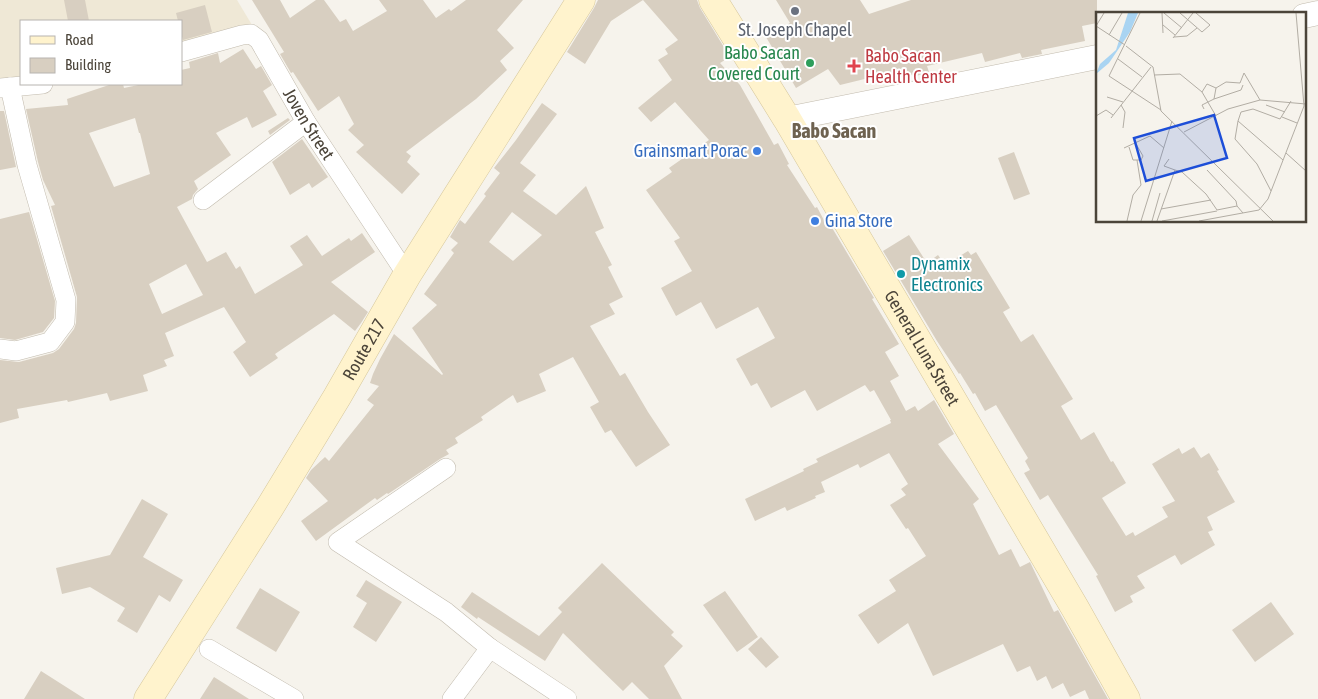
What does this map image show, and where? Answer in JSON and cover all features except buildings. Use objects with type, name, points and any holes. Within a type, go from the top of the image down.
[{"type":"main road","name":"Route 217","points":[[148,699],[337,397],[407,275],[581,0]]},
{"type":"main road","name":"General Luna Street","points":[[713,0],[787,119],[1075,608],[1126,699]]},
{"type":"street","name":"Joven Street","points":[[182,52],[242,35],[251,34],[259,40],[306,122],[407,275]]},
{"type":"street","points":[[787,119],[1096,57]]},
{"type":"street","points":[[0,349],[16,351],[50,342],[65,322],[66,300],[5,88],[34,85]]},
{"type":"street","points":[[203,200],[306,122]]},
{"type":"street","points":[[446,468],[338,542],[446,612],[490,648],[567,699]]},
{"type":"street","points":[[452,699],[490,648]]},
{"type":"street","points":[[209,649],[294,699]]},
{"type":"shaded area","points":[[0,0],[237,0],[252,25],[182,48],[182,20],[20,20],[20,82],[0,83]]},
{"type":"place","name":"St. Joseph Chapel","points":[[795,11]]},
{"type":"place","name":"Babo Sacan Covered Court","points":[[810,63]]},
{"type":"place","name":"Babo Sacan Health Center","points":[[854,66]]},
{"type":"place","name":"Grainsmart Porac","points":[[757,151]]},
{"type":"place","name":"Gina Store","points":[[815,221]]},
{"type":"place","name":"Dynamix Electronics","points":[[901,274]]},
{"type":"district","name":"Babo Sacan","points":[[834,131]]}]
